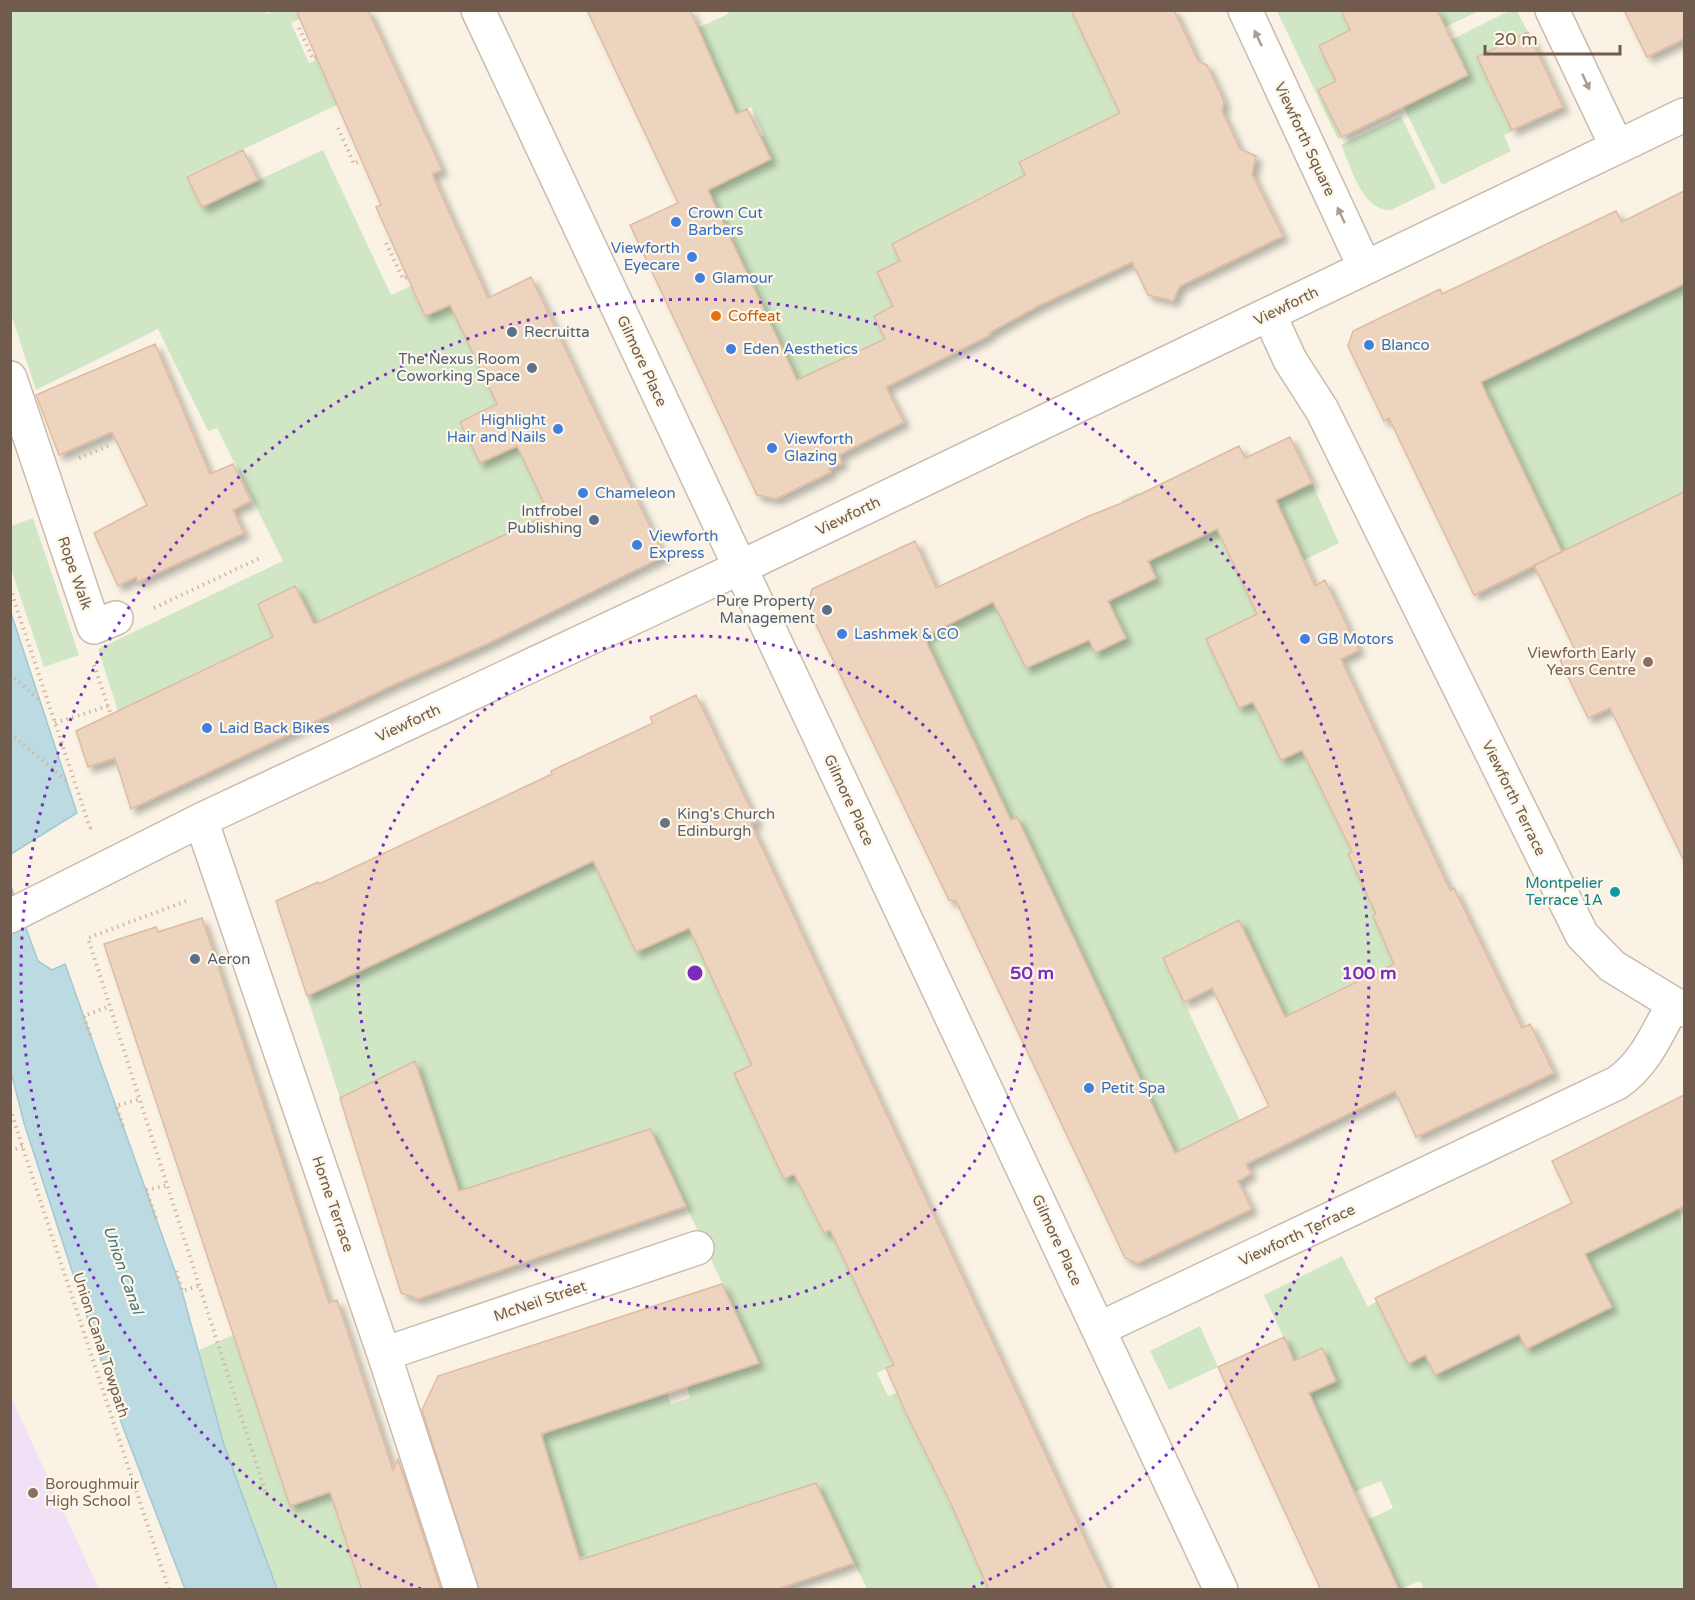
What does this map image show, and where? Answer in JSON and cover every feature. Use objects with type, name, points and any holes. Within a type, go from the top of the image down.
[{"type":"street","name":"Gilmore Place","points":[[478,10],[1221,1590]]},
{"type":"street","name":"Viewforth Square","points":[[1245,10],[1365,268]]},
{"type":"street","points":[[1552,10],[1617,147]]},
{"type":"street","name":"Viewforth","points":[[10,916],[141,853],[201,820],[740,568],[1684,115]]},
{"type":"street","name":"Viewforth Terrace","points":[[1099,1329],[1617,1083],[1647,1053],[1679,1007],[1612,966],[1582,934],[1322,410],[1290,360],[1269,314]]},
{"type":"street","name":"Rope Walk","points":[[10,378],[105,623]]},
{"type":"street","name":"Horne Terrace","points":[[201,820],[384,1354],[461,1590]]},
{"type":"street","name":"McNeil Street","points":[[384,1354],[697,1248]]},
{"type":"path","points":[[299,28],[313,59],[317,57]]},
{"type":"path","points":[[338,128],[354,164],[360,161]]},
{"type":"path","points":[[386,243],[403,279],[407,277]]},
{"type":"path","points":[[111,715],[88,650],[105,623],[129,620],[262,557]]},
{"type":"path","points":[[10,588],[90,828],[81,833]]},
{"type":"path","points":[[10,674],[40,700]]},
{"type":"path","points":[[55,723],[108,706]]},
{"type":"path","points":[[10,733],[68,782]]},
{"type":"path","points":[[224,887],[88,938],[169,1185],[266,1494]]},
{"type":"path","points":[[90,1035],[84,1016],[110,1006]]},
{"type":"path","points":[[123,1126],[116,1106],[140,1099]]},
{"type":"path","name":"Union Canal Towpath","points":[[10,1109],[169,1590]]},
{"type":"path","points":[[10,1151],[23,1146]]},
{"type":"path","points":[[156,1218],[146,1190],[169,1185]]},
{"type":"path","points":[[176,1272],[182,1291],[201,1285]]},
{"type":"shaded area","name":"Boroughmuir High School","points":[[11,1397],[99,1589],[11,1589]]},
{"type":"green space","points":[[264,10],[266,14],[274,11],[316,11],[291,23],[309,63],[318,59],[398,76],[187,176],[202,206],[323,150],[391,295],[411,286],[426,316],[484,289],[487,298],[455,314],[497,404],[460,422],[517,446],[542,500],[558,510],[314,624],[295,586],[273,637],[118,711],[98,649],[283,561],[217,428],[208,431],[158,329],[36,390],[11,314],[10,11]]},
{"type":"green space","points":[[730,11],[1071,11],[1157,193],[1060,142],[1019,161],[1025,175],[966,204],[989,253],[919,231],[892,244],[900,261],[877,272],[893,306],[874,316],[885,339],[797,380],[707,189],[771,158],[765,147],[737,160],[732,150],[764,135],[751,107],[719,122],[697,26],[700,27]]},
{"type":"green space","points":[[1277,11],[1341,11],[1350,30],[1319,46],[1336,81],[1318,91],[1342,137],[1338,139]]},
{"type":"green space","points":[[1437,11],[1479,11],[1445,27]]},
{"type":"green space","points":[[1509,11],[1517,11],[1528,32],[1477,57],[1513,131],[1504,135],[1511,151],[1442,185],[1403,106],[1451,40]]},
{"type":"green space","points":[[1401,116],[1436,188],[1391,210],[1381,209],[1365,196],[1341,145]]},
{"type":"green space","points":[[1684,233],[1684,492],[1562,552],[1467,381],[1638,257]]},
{"type":"green space","points":[[1312,483],[1339,543],[1266,579],[1278,604],[1206,639],[1239,708],[1341,659],[1269,736],[1281,760],[1303,750],[1417,821],[1348,854],[1376,914],[1373,916],[1411,997],[1459,1064],[1479,1109],[1458,1118],[1445,1090],[1238,1042],[1212,988],[1260,964],[1163,958],[1240,1120],[1180,1163],[1017,817],[1011,820],[924,637],[952,623],[940,597],[982,578],[1026,667],[1039,662],[1078,615],[1095,652],[1126,638],[1108,601],[1156,578],[1121,501],[1137,493],[1144,507],[1217,529],[1233,562],[1258,509]]},
{"type":"green space","points":[[33,518],[79,655],[44,667],[11,569],[11,526]]},
{"type":"green space","points":[[593,861],[636,952],[689,928],[738,1034],[762,1060],[755,1117],[762,1132],[812,1166],[809,1204],[823,1233],[839,1225],[844,1260],[894,1365],[877,1373],[888,1396],[897,1393],[907,1415],[924,1407],[957,1475],[940,1483],[950,1504],[968,1496],[990,1589],[867,1589],[849,1552],[586,1558],[579,1555],[542,1440],[546,1432],[667,1393],[671,1404],[690,1398],[687,1386],[759,1362],[650,1129],[459,1191],[415,1061],[340,1098],[307,996]]},
{"type":"green space","points":[[1676,1201],[1684,1227],[1684,1589],[1424,1590],[1420,1581],[1401,1589],[1344,1589],[1389,1569],[1367,1520],[1393,1508],[1381,1481],[1354,1492],[1309,1393],[1336,1380],[1322,1349],[1294,1361],[1264,1295],[1342,1256],[1368,1307],[1377,1301],[1408,1364],[1425,1355],[1435,1375],[1482,1352],[1469,1256],[1477,1248],[1526,1349],[1545,1340],[1530,1308],[1611,1307],[1563,1207],[1572,1202],[1595,1249],[1663,1216]]},
{"type":"green space","points":[[1200,1326],[1218,1367],[1169,1390],[1150,1351]]},
{"type":"green space","points":[[233,1335],[290,1505],[330,1493],[362,1589],[277,1589],[224,1445],[199,1350]]},
{"type":"water","points":[[11,613],[77,813],[11,854]]},
{"type":"water","name":"Union Canal","points":[[10,884],[38,961],[52,970],[65,964],[182,1291],[224,1445],[277,1589],[185,1589],[121,1422],[24,1123],[11,1072]]},
{"type":"building","points":[[296,10],[368,10],[442,170],[432,174],[488,298],[531,277],[664,556],[487,644],[393,685],[131,809],[115,758],[88,767],[76,731],[273,637],[258,604],[295,586],[314,624],[549,514],[517,446],[480,463],[460,422],[497,404],[450,305],[425,316],[376,207],[381,205]]},
{"type":"building","points":[[587,10],[690,10],[736,114],[747,109],[771,159],[708,190],[797,380],[885,339],[874,316],[893,306],[877,272],[900,261],[892,244],[1025,175],[1019,162],[1120,113],[1071,10],[1174,10],[1198,61],[1207,65],[1224,101],[1222,111],[1240,149],[1256,156],[1252,174],[1283,236],[1180,286],[1173,301],[1148,295],[1132,262],[1038,306],[989,333],[990,335],[886,387],[904,422],[839,455],[842,463],[829,469],[831,472],[776,499],[757,495],[630,225],[678,203]]},
{"type":"building","points":[[1341,10],[1437,10],[1468,75],[1342,137],[1318,90],[1336,81],[1319,46],[1350,30]]},
{"type":"building","points":[[1624,10],[1684,10],[1684,39],[1647,57]]},
{"type":"building","points":[[1528,32],[1563,107],[1512,130],[1477,57]]},
{"type":"building","points":[[243,150],[258,180],[202,207],[187,177]]},
{"type":"building","points":[[1684,191],[1684,284],[1481,382],[1562,552],[1474,595],[1389,418],[1384,421],[1348,346],[1353,331],[1440,289],[1442,294],[1616,211],[1622,222]]},
{"type":"building","points":[[155,344],[210,474],[233,464],[251,501],[233,510],[244,533],[138,582],[136,577],[118,586],[94,533],[147,505],[112,432],[59,455],[36,395]]},
{"type":"building","points":[[1290,437],[1312,483],[1276,500],[1315,586],[1325,580],[1359,650],[1341,659],[1450,890],[1454,888],[1522,1028],[1530,1024],[1554,1073],[1416,1137],[1395,1091],[1246,1164],[1251,1174],[1238,1181],[1252,1209],[1138,1263],[1125,1258],[956,901],[949,900],[807,606],[812,589],[915,541],[936,588],[1089,516],[1122,503],[1239,446],[1245,458]],"holes":[[[1217,529],[1257,614],[1206,639],[1239,708],[1253,702],[1281,760],[1302,750],[1352,852],[1348,854],[1376,914],[1373,916],[1394,964],[1285,1017],[1239,920],[1163,958],[1184,1002],[1212,988],[1269,1106],[1175,1153],[1017,817],[1011,820],[924,637],[993,602],[1026,668],[1089,640],[1095,653],[1126,638],[1108,601],[1156,578],[1148,561]]]},
{"type":"building","points":[[1684,492],[1684,861],[1610,708],[1588,718],[1560,660],[1576,652],[1534,565]]},
{"type":"building","points":[[696,695],[757,822],[751,824],[1109,1590],[989,1590],[886,1368],[894,1365],[830,1230],[824,1233],[794,1174],[784,1179],[734,1073],[752,1065],[689,928],[636,952],[593,861],[307,996],[276,901],[318,882],[319,884],[552,774],[551,771],[653,723],[650,717]]},
{"type":"building","points":[[202,918],[329,1303],[337,1300],[393,1470],[398,1459],[441,1590],[362,1590],[330,1492],[290,1506],[104,944],[156,927],[158,932]]},
{"type":"building","points":[[415,1061],[459,1191],[650,1129],[686,1206],[418,1299],[401,1293],[340,1098]]},
{"type":"building","points":[[1684,1095],[1684,1206],[1585,1254],[1612,1307],[1526,1349],[1519,1334],[1435,1375],[1425,1355],[1408,1364],[1375,1298],[1572,1203],[1552,1161]]},
{"type":"building","points":[[722,1284],[759,1363],[541,1434],[580,1560],[816,1483],[854,1563],[775,1590],[479,1590],[422,1410],[438,1376]]},
{"type":"building","points":[[1284,1337],[1294,1361],[1322,1348],[1336,1381],[1309,1393],[1399,1590],[1321,1590],[1218,1367]]},
{"type":"place","name":"Crown Cut Barbers","points":[[676,222]]},
{"type":"place","name":"Viewforth Eyecare","points":[[692,257]]},
{"type":"place","name":"Glamour","points":[[700,278]]},
{"type":"place","name":"Coffeat","points":[[716,316]]},
{"type":"place","name":"Recruitta","points":[[512,332]]},
{"type":"place","name":"Blanco","points":[[1369,345]]},
{"type":"place","name":"Eden Aesthetics","points":[[731,349]]},
{"type":"place","name":"The Nexus Room Coworking Space","points":[[532,368]]},
{"type":"place","name":"Highlight Hair and Nails","points":[[558,429]]},
{"type":"place","name":"Viewforth Glazing","points":[[772,448]]},
{"type":"place","name":"Chameleon","points":[[583,493]]},
{"type":"place","name":"Intfrobel Publishing","points":[[594,520]]},
{"type":"place","name":"Viewforth Express","points":[[637,545]]},
{"type":"place","name":"Pure Property Management","points":[[827,610]]},
{"type":"place","name":"Lashmek & CO","points":[[842,634]]},
{"type":"place","name":"GB Motors","points":[[1305,639]]},
{"type":"place","name":"Viewforth Early Years Centre","points":[[1648,662]]},
{"type":"place","name":"Laid Back Bikes","points":[[207,728]]},
{"type":"place","name":"King's Church Edinburgh","points":[[665,823]]},
{"type":"place","name":"Montpelier Terrace 1A","points":[[1615,892]]},
{"type":"place","name":"Aeron","points":[[195,959]]},
{"type":"place","name":"Petit Spa","points":[[1089,1088]]},
{"type":"place","name":"Boroughmuir High School","points":[[33,1493]]}]
